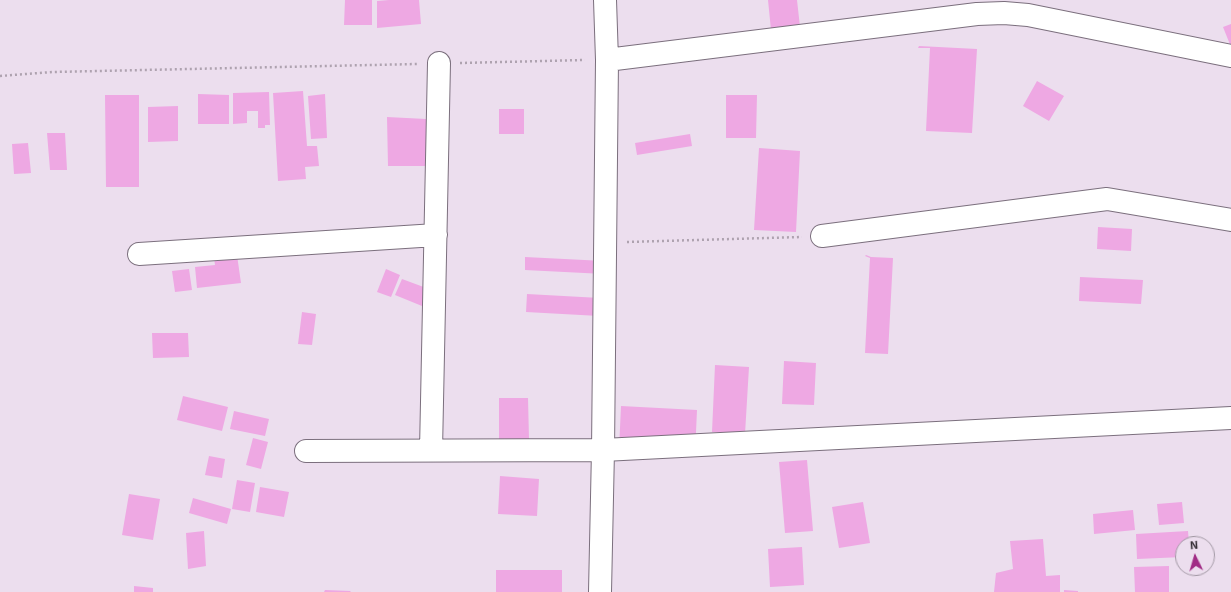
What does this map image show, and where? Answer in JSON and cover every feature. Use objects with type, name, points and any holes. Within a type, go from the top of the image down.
[{"type":"street","points":[[600,592],[607,60],[605,0]]},
{"type":"street","points":[[607,60],[977,14],[1004,13],[1028,15],[1231,56]]},
{"type":"street","points":[[431,450],[439,63]]},
{"type":"street","points":[[822,236],[1107,199],[1231,220]]},
{"type":"street","points":[[139,254],[436,235]]},
{"type":"street","points":[[306,451],[603,450],[1231,418]]},
{"type":"path","points":[[0,76],[53,72],[607,60]]},
{"type":"path","points":[[605,243],[822,236]]},
{"type":"building","points":[[345,0],[372,0],[372,25],[344,25]]},
{"type":"building","points":[[419,0],[421,24],[377,28],[377,1]]},
{"type":"building","points":[[768,0],[797,0],[800,27],[771,30]]},
{"type":"building","points":[[1231,24],[1231,47],[1223,27]]},
{"type":"building","points":[[919,46],[977,49],[972,133],[926,131],[930,48],[918,48]]},
{"type":"building","points":[[1037,81],[1064,96],[1049,121],[1023,106]]},
{"type":"building","points":[[303,91],[307,146],[317,146],[319,166],[305,167],[306,179],[278,181],[273,93]]},
{"type":"building","points":[[269,92],[270,125],[265,125],[265,128],[258,128],[258,111],[247,111],[247,123],[233,124],[233,93]]},
{"type":"building","points":[[198,94],[229,95],[229,124],[198,124]]},
{"type":"building","points":[[325,94],[327,138],[311,139],[308,96]]},
{"type":"building","points":[[105,95],[139,95],[139,187],[106,187]]},
{"type":"building","points":[[726,95],[757,95],[756,138],[726,138]]},
{"type":"building","points":[[178,106],[178,141],[148,142],[148,107]]},
{"type":"building","points":[[499,109],[524,109],[524,134],[499,134]]},
{"type":"building","points":[[387,117],[426,119],[428,166],[388,166]]},
{"type":"building","points":[[47,133],[65,133],[67,170],[50,170]]},
{"type":"building","points":[[690,134],[692,146],[637,155],[635,143]]},
{"type":"building","points":[[28,143],[31,173],[14,174],[12,144]]},
{"type":"building","points":[[759,148],[800,151],[796,232],[754,230]]},
{"type":"building","points":[[1098,227],[1132,229],[1131,251],[1097,249]]},
{"type":"building","points":[[237,255],[241,283],[197,288],[195,267],[215,265],[214,258]]},
{"type":"building","points":[[865,256],[871,257],[893,258],[888,354],[865,353],[870,258]]},
{"type":"building","points":[[525,257],[604,261],[604,274],[525,270]]},
{"type":"building","points":[[189,269],[192,290],[175,292],[172,271]]},
{"type":"building","points":[[386,269],[400,275],[391,297],[377,292]]},
{"type":"building","points":[[1080,277],[1143,280],[1141,304],[1079,301]]},
{"type":"building","points":[[402,279],[429,289],[422,306],[395,295]]},
{"type":"building","points":[[527,294],[600,298],[599,316],[526,312]]},
{"type":"building","points":[[302,312],[316,314],[312,345],[298,344]]},
{"type":"building","points":[[152,333],[188,333],[189,357],[153,358]]},
{"type":"building","points":[[784,361],[816,363],[814,405],[782,404]]},
{"type":"building","points":[[715,365],[749,367],[745,434],[712,432]]},
{"type":"building","points":[[183,396],[228,407],[222,431],[177,420]]},
{"type":"building","points":[[499,398],[528,398],[529,439],[499,439]]},
{"type":"building","points":[[621,406],[697,410],[695,454],[619,450]]},
{"type":"building","points":[[234,411],[269,419],[265,436],[230,429]]},
{"type":"building","points":[[253,438],[268,442],[261,469],[246,465]]},
{"type":"building","points":[[209,456],[225,459],[222,478],[205,475]]},
{"type":"building","points":[[807,460],[813,531],[785,533],[779,462]]},
{"type":"building","points":[[500,476],[539,479],[537,516],[498,514]]},
{"type":"building","points":[[237,480],[255,483],[250,512],[232,509]]},
{"type":"building","points":[[260,487],[289,492],[284,517],[256,512]]},
{"type":"building","points":[[129,494],[160,499],[153,540],[122,535]]},
{"type":"building","points":[[193,498],[231,509],[227,524],[189,513]]},
{"type":"building","points":[[863,502],[870,543],[839,548],[832,507]]},
{"type":"building","points":[[1182,502],[1184,523],[1159,525],[1157,504]]},
{"type":"building","points":[[1133,510],[1135,530],[1094,534],[1093,514]]},
{"type":"building","points":[[204,531],[206,566],[188,569],[186,533]]},
{"type":"building","points":[[1188,531],[1188,536],[1175,536],[1175,557],[1137,559],[1136,534]]},
{"type":"building","points":[[1043,539],[1046,576],[1060,575],[1060,592],[994,592],[996,573],[1013,569],[1010,541]]},
{"type":"building","points":[[802,547],[804,585],[770,587],[768,549]]},
{"type":"building","points":[[1169,566],[1169,592],[1135,592],[1134,567]]},
{"type":"building","points":[[496,570],[562,570],[562,592],[496,592]]},
{"type":"building","points":[[134,586],[153,588],[153,592],[134,592]]},
{"type":"building","points":[[325,590],[351,591],[324,592]]},
{"type":"building","points":[[1064,590],[1078,591],[1078,592],[1064,592]]}]
